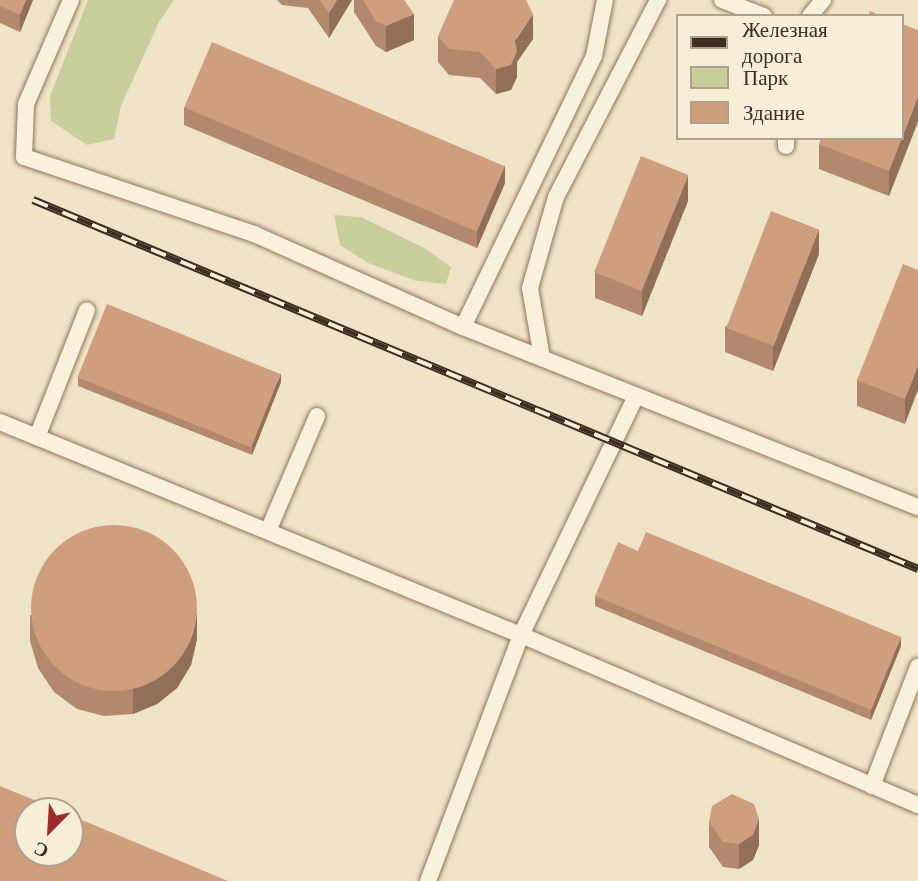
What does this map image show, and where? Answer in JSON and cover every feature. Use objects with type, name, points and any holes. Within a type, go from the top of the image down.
[{"type":"lane","points":[[71,0],[26,104],[24,157],[254,234],[463,327],[918,507]]},
{"type":"lane","points":[[463,327],[594,56],[605,0]]},
{"type":"lane","points":[[542,358],[530,288],[556,197],[659,0]]},
{"type":"lane","points":[[722,0],[759,14]]},
{"type":"lane","points":[[812,14],[823,0]]},
{"type":"lane","points":[[37,437],[86,310]]},
{"type":"lane","points":[[428,881],[521,635],[636,396]]},
{"type":"lane","points":[[268,531],[317,416]]},
{"type":"lane","points":[[0,422],[521,635],[918,806]]},
{"type":"lane","points":[[872,786],[918,667]]},
{"type":"green space","points":[[88,0],[174,0],[159,22],[121,106],[114,139],[87,145],[51,121],[50,96]]},
{"type":"green space","points":[[334,215],[361,217],[426,249],[451,267],[446,284],[416,281],[368,263],[340,245]]},
{"type":"building","points":[[0,0],[26,0],[20,15],[0,6]]},
{"type":"building","points":[[320,0],[337,0],[329,13]]},
{"type":"building","points":[[363,0],[404,0],[414,14],[386,26],[376,21]]},
{"type":"building","points":[[454,0],[526,0],[533,14],[515,40],[517,52],[511,65],[496,69],[480,52],[449,49],[438,36]]},
{"type":"building","points":[[904,25],[918,30],[918,96],[904,132]]},
{"type":"building","points":[[212,42],[505,166],[477,232],[184,107]]},
{"type":"building","points":[[820,140],[901,140],[889,171],[819,144]]},
{"type":"building","points":[[641,156],[688,175],[641,291],[594,272]]},
{"type":"building","points":[[771,211],[819,229],[774,346],[726,328]]},
{"type":"building","points":[[903,264],[918,270],[918,365],[905,399],[857,380]]},
{"type":"building","points":[[107,304],[280,374],[251,447],[77,377]]},
{"type":"building","points":[[114,525],[146,532],[160,539],[172,550],[183,562],[190,576],[197,608],[190,640],[183,654],[172,666],[160,677],[146,684],[114,691],[82,684],[68,677],[56,666],[45,654],[38,640],[31,608],[38,576],[45,562],[56,550],[68,539],[82,532]]},
{"type":"building","points":[[646,532],[901,637],[871,710],[595,596],[618,542],[638,551]]},
{"type":"building","points":[[0,786],[27,797],[14,797],[14,867],[84,867],[84,821],[228,881],[0,881]]},
{"type":"building","points":[[732,794],[754,804],[759,819],[753,835],[739,844],[723,842],[709,822],[712,806]]},
{"type":"railway","points":[[33,200],[918,569]]}]
